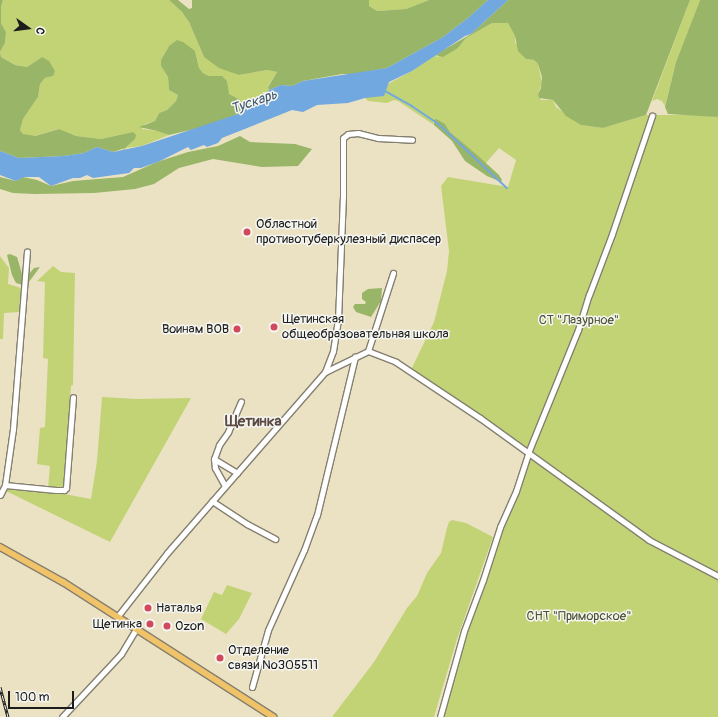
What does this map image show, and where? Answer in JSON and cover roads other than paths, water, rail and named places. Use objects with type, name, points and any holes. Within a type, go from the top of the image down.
[{"type":"main road","points":[[0,547],[63,582],[273,717]]},
{"type":"street","points":[[440,717],[464,631],[483,580],[500,527],[516,491],[528,453],[566,364],[599,264],[612,234],[652,116]]},
{"type":"street","points":[[117,617],[167,553],[325,372],[333,350],[338,320],[343,194],[343,138],[348,134],[358,133],[378,138],[412,140]]},
{"type":"street","points":[[0,495],[5,485],[13,429],[19,336],[27,252]]},
{"type":"street","points":[[368,351],[393,273]]},
{"type":"street","points":[[325,372],[368,351],[396,362],[480,418],[649,540],[718,576]]},
{"type":"street","points":[[252,687],[268,630],[304,550],[317,514],[355,357]]},
{"type":"street","points":[[5,485],[56,490],[64,490],[66,488],[73,397]]},
{"type":"street","points":[[225,486],[215,468],[214,459],[219,445],[228,432],[241,402]]},
{"type":"street","points":[[214,459],[237,473]]},
{"type":"street","points":[[212,500],[247,524],[275,539]]},
{"type":"street","points":[[62,717],[121,654],[136,629]]},
{"type":"water","points":[[488,0],[508,0],[471,34],[465,36],[412,71],[389,82],[384,96],[365,98],[348,103],[317,105],[303,112],[292,110],[222,138],[218,143],[207,147],[204,145],[191,150],[188,147],[160,161],[141,168],[134,168],[129,173],[93,178],[87,175],[80,178],[73,178],[51,186],[39,177],[24,177],[16,181],[0,175],[0,151],[19,158],[64,156],[84,153],[97,147],[113,152],[142,146],[241,113],[245,107],[257,101],[269,90],[281,85],[292,86],[303,81],[387,68],[443,37],[468,18]]},
{"type":"waterway","points":[[385,91],[412,106],[440,125],[507,188]]},
{"type":"railway","points":[[0,687],[8,717]]},
{"type":"place","name":"Областной противотуберкулезный диспасер","points":[[247,232]]},
{"type":"place","name":"Щетинская общеобразовательная школа","points":[[274,327]]},
{"type":"place","name":"Воинам ВОВ","points":[[237,329]]},
{"type":"place","name":"Наталья","points":[[148,608]]},
{"type":"place","name":"Щетинка","points":[[150,624]]},
{"type":"place","name":"Ozon","points":[[167,626]]},
{"type":"place","name":"Отделение связи №305511","points":[[220,658]]},
{"type":"district","name":"Щетинка","points":[[253,422]]},
{"type":"water label","name":"Тускарь","points":[[254,102]]},
{"type":"park label","name":"СТ \"Лазурное\"","points":[[579,320]]},
{"type":"park label","name":"СНТ \"Приморское\"","points":[[579,616]]}]
